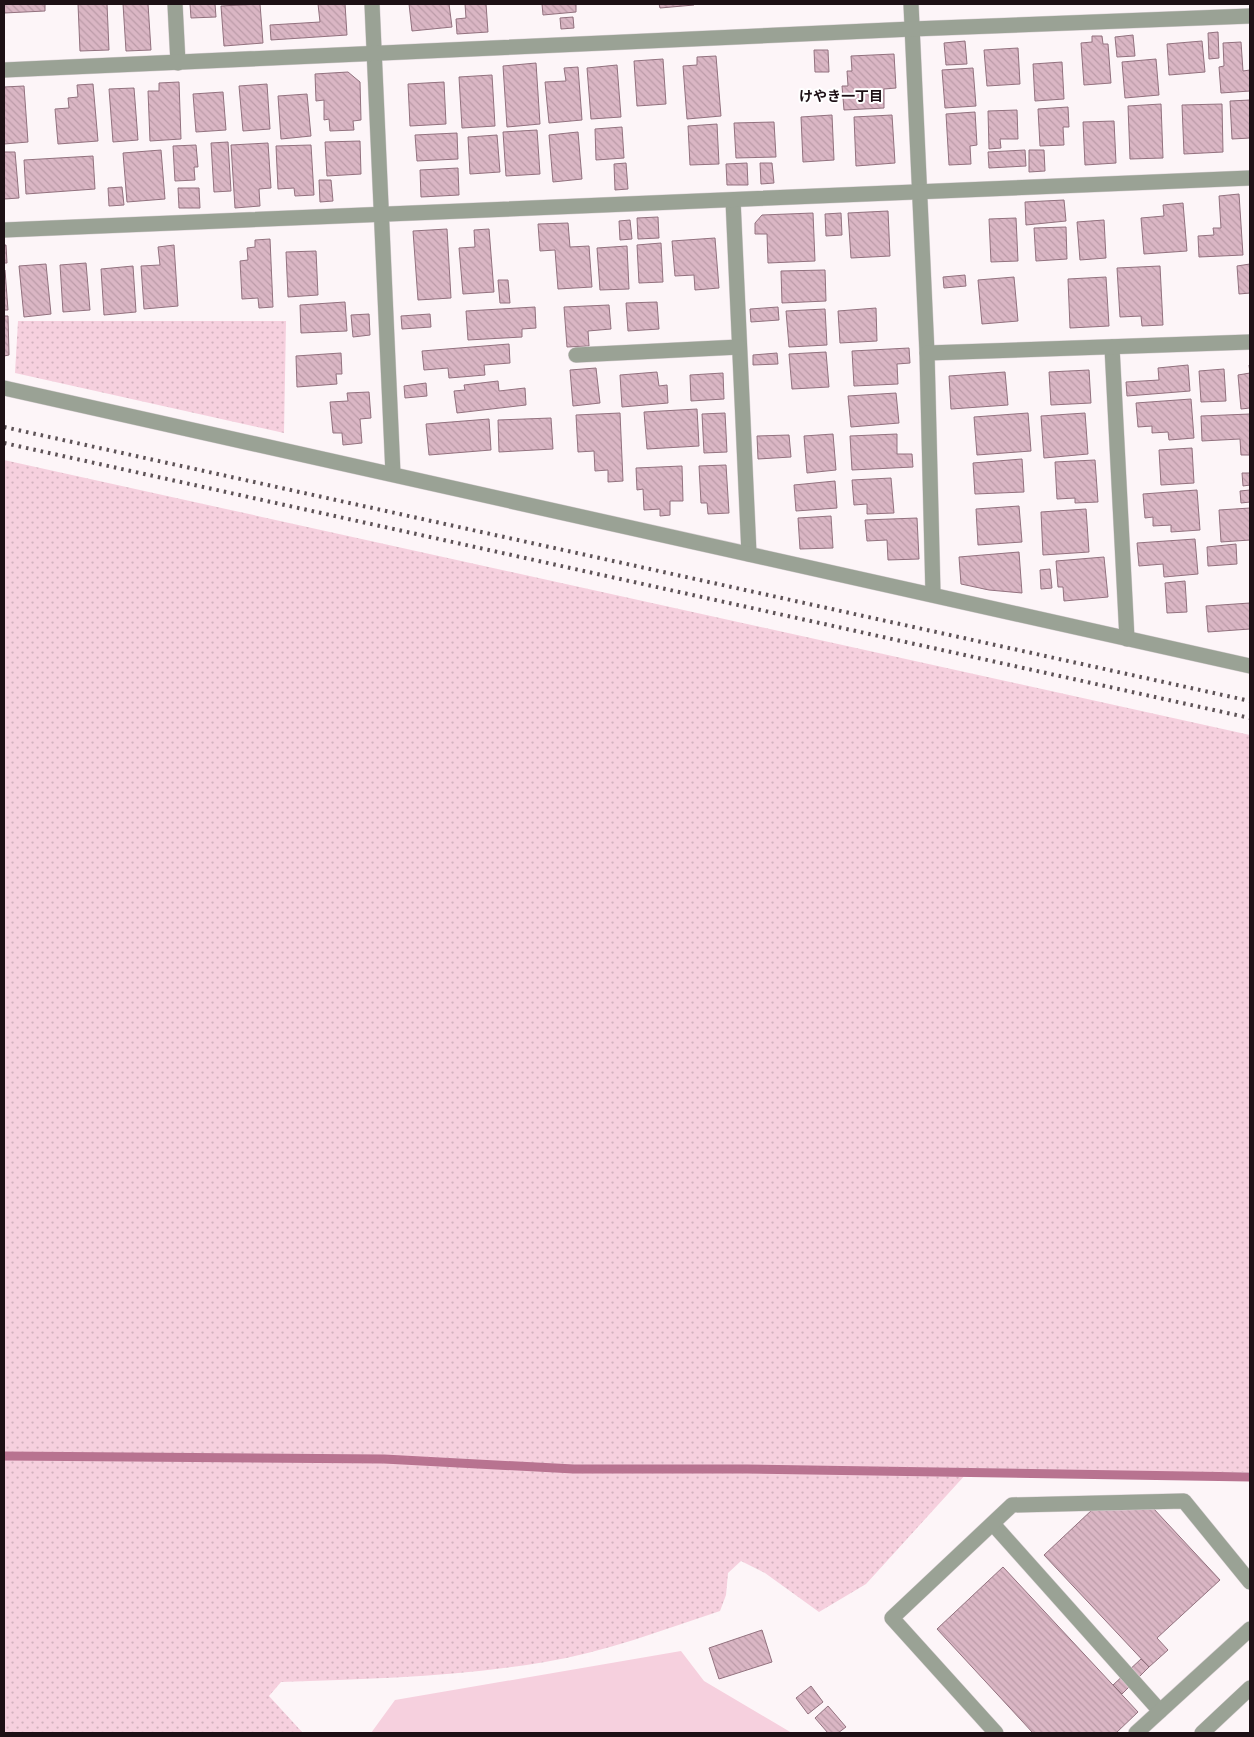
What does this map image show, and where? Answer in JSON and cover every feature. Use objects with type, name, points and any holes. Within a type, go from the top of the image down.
[{"type":"street","points":[[175,4],[178,63]]},
{"type":"street","points":[[372,4],[393,474]]},
{"type":"street","points":[[911,4],[927,353],[933,594]]},
{"type":"street","points":[[4,70],[374,55],[912,29],[1250,16]]},
{"type":"street","points":[[4,230],[1250,178]]},
{"type":"street","points":[[733,200],[749,554]]},
{"type":"street","points":[[927,353],[1250,342]]},
{"type":"street","points":[[1112,347],[1127,639]]},
{"type":"street","points":[[576,355],[739,348]]},
{"type":"street","points":[[4,388],[1250,666]]},
{"type":"street","points":[[987,1730],[892,1618],[1012,1505],[1184,1501],[1250,1582]]},
{"type":"street","points":[[993,1524],[1160,1711]]},
{"type":"street","points":[[1136,1733],[1250,1628]]},
{"type":"street","points":[[1202,1733],[1250,1688]]},
{"type":"shaded area","points":[[18,321],[286,321],[284,433],[15,373]]},
{"type":"shaded area","points":[[4,460],[1250,735],[1250,1472],[967,1473],[866,1584],[819,1612],[765,1573],[741,1561],[728,1573],[726,1595],[720,1611],[634,1640],[590,1652],[545,1662],[479,1671],[347,1680],[281,1682],[269,1696],[303,1733],[4,1733]]},
{"type":"shaded area","points":[[681,1651],[704,1681],[792,1733],[371,1733],[395,1700]]},
{"type":"building","points":[[4,4],[45,4],[45,11],[4,13]]},
{"type":"building","points":[[78,4],[107,4],[109,50],[80,51]]},
{"type":"building","points":[[123,4],[148,4],[151,50],[126,51]]},
{"type":"building","points":[[190,4],[215,4],[216,17],[191,18]]},
{"type":"building","points":[[260,4],[263,43],[224,46],[221,6]]},
{"type":"building","points":[[318,4],[345,4],[347,35],[271,40],[270,25],[320,22]]},
{"type":"building","points":[[409,4],[449,4],[452,27],[412,31]]},
{"type":"building","points":[[465,4],[486,4],[488,32],[457,34],[456,19],[466,18]]},
{"type":"building","points":[[542,4],[576,4],[576,12],[543,15]]},
{"type":"building","points":[[659,4],[694,4],[694,5],[660,8]]},
{"type":"building","points":[[573,17],[574,28],[561,29],[560,18]]},
{"type":"building","points":[[1218,32],[1219,58],[1209,59],[1208,33]]},
{"type":"building","points":[[1133,35],[1135,56],[1117,57],[1115,37]]},
{"type":"building","points":[[1092,36],[1102,36],[1103,44],[1108,44],[1111,83],[1084,85],[1081,43],[1092,42]]},
{"type":"building","points":[[965,41],[967,64],[946,65],[944,43]]},
{"type":"building","points":[[1202,41],[1205,72],[1169,75],[1167,44]]},
{"type":"building","points":[[1241,42],[1243,71],[1250,70],[1250,91],[1221,93],[1219,67],[1224,66],[1223,43]]},
{"type":"building","points":[[1018,48],[1020,84],[987,86],[984,50]]},
{"type":"building","points":[[814,50],[828,50],[829,72],[815,72]]},
{"type":"building","points":[[894,54],[896,88],[884,89],[884,108],[844,110],[842,86],[848,86],[847,71],[852,71],[851,56]]},
{"type":"building","points":[[716,56],[721,116],[687,119],[683,66],[697,65],[697,57]]},
{"type":"building","points":[[663,59],[666,104],[637,106],[634,61]]},
{"type":"building","points":[[1156,59],[1159,95],[1125,98],[1122,62]]},
{"type":"building","points":[[1062,62],[1064,99],[1035,101],[1033,64]]},
{"type":"building","points":[[536,63],[540,124],[507,127],[503,66]]},
{"type":"building","points":[[617,65],[621,117],[591,119],[587,68]]},
{"type":"building","points":[[578,67],[582,120],[549,123],[545,82],[566,81],[564,68]]},
{"type":"building","points":[[973,68],[976,106],[945,108],[942,70]]},
{"type":"building","points":[[348,72],[360,82],[361,120],[353,121],[354,130],[330,131],[329,119],[324,120],[324,100],[316,101],[315,74]]},
{"type":"building","points":[[492,75],[495,126],[462,128],[459,77]]},
{"type":"building","points":[[179,82],[181,139],[150,141],[148,91],[159,91],[159,83]]},
{"type":"building","points":[[444,82],[446,124],[410,126],[408,84]]},
{"type":"building","points":[[93,84],[98,141],[58,144],[55,109],[69,108],[68,98],[78,97],[77,85]]},
{"type":"building","points":[[267,84],[270,129],[243,131],[239,86]]},
{"type":"building","points":[[24,86],[28,142],[4,144],[4,87]]},
{"type":"building","points":[[134,88],[138,140],[113,142],[109,89]]},
{"type":"building","points":[[223,92],[226,130],[196,132],[193,94]]},
{"type":"building","points":[[307,94],[311,136],[281,139],[278,96]]},
{"type":"building","points":[[1250,100],[1250,138],[1232,139],[1230,101]]},
{"type":"building","points":[[1161,104],[1163,158],[1130,159],[1128,106]]},
{"type":"building","points":[[1222,104],[1223,152],[1184,154],[1182,105]]},
{"type":"building","points":[[1068,107],[1069,127],[1063,127],[1064,145],[1040,146],[1038,109]]},
{"type":"building","points":[[1017,110],[1018,139],[1000,139],[1001,148],[989,149],[988,111]]},
{"type":"building","points":[[975,112],[977,145],[970,146],[971,164],[949,165],[946,114]]},
{"type":"building","points":[[832,115],[834,160],[803,162],[801,117]]},
{"type":"building","points":[[892,115],[895,163],[856,166],[854,117]]},
{"type":"building","points":[[1114,121],[1116,163],[1085,165],[1083,122]]},
{"type":"building","points":[[774,122],[776,157],[736,158],[734,123]]},
{"type":"building","points":[[717,124],[719,164],[690,165],[688,126]]},
{"type":"building","points":[[622,127],[624,158],[596,160],[595,129]]},
{"type":"building","points":[[537,130],[540,174],[506,176],[503,132]]},
{"type":"building","points":[[578,132],[582,179],[553,182],[549,135]]},
{"type":"building","points":[[457,133],[458,159],[417,161],[415,135]]},
{"type":"building","points":[[497,135],[500,172],[470,174],[468,137]]},
{"type":"building","points":[[360,141],[361,174],[327,176],[325,142]]},
{"type":"building","points":[[228,142],[231,191],[214,192],[211,143]]},
{"type":"building","points":[[268,143],[271,188],[259,189],[260,206],[235,208],[231,145]]},
{"type":"building","points":[[196,145],[198,167],[194,167],[195,180],[175,181],[173,146]]},
{"type":"building","points":[[311,145],[314,195],[295,196],[294,188],[278,189],[276,146]]},
{"type":"building","points":[[161,150],[165,199],[127,202],[123,153]]},
{"type":"building","points":[[1025,150],[1026,166],[989,168],[988,152]]},
{"type":"building","points":[[1029,150],[1044,150],[1045,171],[1029,172]]},
{"type":"building","points":[[4,152],[15,152],[19,198],[4,199]]},
{"type":"building","points":[[93,156],[95,189],[26,194],[24,160]]},
{"type":"building","points":[[626,163],[628,189],[615,190],[614,164]]},
{"type":"building","points":[[747,163],[748,185],[727,185],[726,164]]},
{"type":"building","points":[[760,163],[772,163],[774,183],[761,184]]},
{"type":"building","points":[[458,168],[459,195],[421,197],[420,170]]},
{"type":"building","points":[[319,180],[331,180],[333,201],[320,202]]},
{"type":"building","points":[[122,187],[124,205],[109,206],[108,188]]},
{"type":"building","points":[[178,188],[199,188],[200,208],[179,208]]},
{"type":"building","points":[[1239,194],[1243,255],[1199,257],[1198,236],[1214,235],[1213,228],[1221,228],[1219,196]]},
{"type":"building","points":[[1064,200],[1066,221],[1026,225],[1025,202]]},
{"type":"building","points":[[1183,203],[1187,251],[1144,254],[1141,218],[1164,216],[1163,205]]},
{"type":"building","points":[[888,211],[890,256],[851,258],[848,213]]},
{"type":"building","points":[[813,213],[815,261],[768,263],[767,234],[755,234],[755,223],[762,215]]},
{"type":"building","points":[[841,213],[842,235],[826,236],[825,214]]},
{"type":"building","points":[[658,217],[659,238],[638,239],[637,218]]},
{"type":"building","points":[[1016,218],[1018,261],[991,262],[989,219]]},
{"type":"building","points":[[630,220],[632,239],[620,240],[619,221]]},
{"type":"building","points":[[1104,220],[1106,258],[1080,260],[1077,222]]},
{"type":"building","points":[[568,223],[570,247],[589,246],[592,287],[558,289],[555,250],[540,251],[538,224]]},
{"type":"building","points":[[1066,227],[1067,259],[1036,261],[1034,228]]},
{"type":"building","points":[[447,229],[451,298],[418,300],[413,231]]},
{"type":"building","points":[[489,229],[494,292],[463,294],[459,248],[475,247],[474,230]]},
{"type":"building","points":[[715,238],[719,288],[695,290],[694,275],[675,276],[672,241]]},
{"type":"building","points":[[270,239],[273,307],[259,308],[258,298],[242,299],[240,261],[248,260],[247,248],[255,247],[255,240]]},
{"type":"building","points":[[661,243],[663,282],[639,283],[637,245]]},
{"type":"building","points":[[4,245],[6,245],[7,263],[4,263]]},
{"type":"building","points":[[174,245],[178,306],[144,309],[141,266],[160,265],[158,247]]},
{"type":"building","points":[[627,246],[629,289],[600,290],[597,248]]},
{"type":"building","points":[[316,251],[318,295],[288,297],[286,252]]},
{"type":"building","points":[[86,263],[90,310],[63,312],[60,265]]},
{"type":"building","points":[[46,264],[51,314],[24,317],[19,266]]},
{"type":"building","points":[[1250,264],[1250,293],[1239,294],[1237,266]]},
{"type":"building","points":[[133,266],[136,312],[104,315],[101,269]]},
{"type":"building","points":[[1160,266],[1163,325],[1142,326],[1141,316],[1120,317],[1117,268]]},
{"type":"building","points":[[5,270],[8,310],[4,310]]},
{"type":"building","points":[[825,270],[826,301],[782,303],[781,271]]},
{"type":"building","points":[[965,275],[966,286],[944,288],[943,277]]},
{"type":"building","points":[[1014,277],[1018,321],[982,324],[978,280]]},
{"type":"building","points":[[1106,277],[1109,326],[1070,328],[1068,279]]},
{"type":"building","points":[[498,280],[508,280],[510,303],[500,303]]},
{"type":"building","points":[[345,302],[347,331],[301,333],[300,305]]},
{"type":"building","points":[[657,302],[659,329],[628,331],[626,303]]},
{"type":"building","points":[[609,305],[611,329],[588,331],[589,346],[567,347],[564,307]]},
{"type":"building","points":[[535,307],[536,328],[522,329],[522,337],[468,340],[466,311]]},
{"type":"building","points":[[778,307],[779,320],[751,322],[750,309]]},
{"type":"building","points":[[876,308],[877,341],[840,343],[838,311]]},
{"type":"building","points":[[825,309],[827,345],[789,347],[786,311]]},
{"type":"building","points":[[369,314],[370,335],[353,337],[351,315]]},
{"type":"building","points":[[430,314],[431,327],[402,329],[401,316]]},
{"type":"building","points":[[4,316],[8,316],[9,355],[4,356]]},
{"type":"building","points":[[509,344],[510,363],[484,365],[485,375],[449,378],[448,368],[424,370],[422,351]]},
{"type":"building","points":[[909,348],[910,363],[897,364],[898,384],[854,386],[852,351]]},
{"type":"building","points":[[826,352],[829,387],[792,389],[789,354]]},
{"type":"building","points":[[341,353],[342,374],[336,374],[337,384],[297,387],[296,356]]},
{"type":"building","points":[[777,353],[778,364],[753,365],[753,355]]},
{"type":"building","points":[[1188,365],[1190,391],[1127,396],[1126,382],[1159,380],[1158,368]]},
{"type":"building","points":[[596,368],[600,403],[573,406],[570,370]]},
{"type":"building","points":[[1224,369],[1226,401],[1201,402],[1199,371]]},
{"type":"building","points":[[1089,370],[1091,403],[1051,405],[1049,372]]},
{"type":"building","points":[[657,372],[659,386],[667,385],[668,403],[622,407],[620,375]]},
{"type":"building","points":[[1005,372],[1008,405],[951,409],[949,376]]},
{"type":"building","points":[[723,373],[724,399],[691,401],[690,375]]},
{"type":"building","points":[[1250,373],[1250,408],[1241,409],[1238,375]]},
{"type":"building","points":[[498,381],[499,391],[525,388],[526,405],[457,413],[454,391],[465,390],[464,385]]},
{"type":"building","points":[[426,383],[427,396],[405,398],[404,386]]},
{"type":"building","points":[[369,392],[371,418],[360,419],[362,443],[343,445],[342,433],[333,433],[330,402],[348,401],[347,393]]},
{"type":"building","points":[[896,393],[899,423],[851,427],[848,396]]},
{"type":"building","points":[[1191,399],[1194,438],[1169,440],[1168,432],[1152,433],[1152,426],[1138,427],[1136,403]]},
{"type":"building","points":[[697,409],[699,446],[647,449],[644,412]]},
{"type":"building","points":[[620,413],[623,481],[608,482],[608,470],[595,471],[594,451],[578,452],[576,415]]},
{"type":"building","points":[[725,413],[727,452],[704,453],[702,414]]},
{"type":"building","points":[[1028,413],[1031,451],[977,455],[974,417]]},
{"type":"building","points":[[1085,413],[1088,454],[1044,458],[1041,416]]},
{"type":"building","points":[[1250,414],[1250,455],[1241,455],[1240,439],[1202,441],[1201,416]]},
{"type":"building","points":[[551,418],[553,449],[499,452],[498,420]]},
{"type":"building","points":[[489,419],[491,450],[429,455],[426,424]]},
{"type":"building","points":[[833,434],[836,470],[807,473],[804,436]]},
{"type":"building","points":[[897,434],[897,454],[912,454],[913,467],[852,470],[850,436]]},
{"type":"building","points":[[789,435],[791,457],[758,459],[757,436]]},
{"type":"building","points":[[1192,448],[1194,483],[1161,485],[1159,450]]},
{"type":"building","points":[[1022,459],[1024,492],[975,494],[973,463]]},
{"type":"building","points":[[1095,460],[1098,502],[1075,503],[1075,498],[1057,499],[1055,462]]},
{"type":"building","points":[[726,465],[729,513],[708,514],[707,503],[701,503],[699,466]]},
{"type":"building","points":[[682,466],[683,501],[670,501],[670,515],[660,516],[660,509],[644,510],[643,489],[637,490],[636,468]]},
{"type":"building","points":[[1242,473],[1250,473],[1250,485],[1243,486]]},
{"type":"building","points":[[891,478],[894,513],[867,514],[867,504],[854,505],[852,480]]},
{"type":"building","points":[[835,481],[837,508],[796,511],[794,485]]},
{"type":"building","points":[[1197,490],[1200,530],[1171,532],[1171,525],[1153,526],[1153,517],[1145,518],[1143,494]]},
{"type":"building","points":[[1250,490],[1250,502],[1241,503],[1240,491]]},
{"type":"building","points":[[1019,506],[1022,542],[978,545],[976,509]]},
{"type":"building","points":[[1250,508],[1250,540],[1221,542],[1219,510]]},
{"type":"building","points":[[1086,509],[1089,552],[1043,555],[1041,512]]},
{"type":"building","points":[[831,516],[833,548],[800,549],[798,518]]},
{"type":"building","points":[[917,518],[919,559],[888,560],[887,540],[867,541],[865,520]]},
{"type":"building","points":[[1195,539],[1198,574],[1164,577],[1163,564],[1139,566],[1137,543]]},
{"type":"building","points":[[1236,544],[1237,564],[1208,566],[1207,547]]},
{"type":"building","points":[[1019,552],[1022,593],[989,590],[961,584],[959,557]]},
{"type":"building","points":[[1104,557],[1108,597],[1064,601],[1063,587],[1058,587],[1056,561]]},
{"type":"building","points":[[1050,569],[1052,588],[1041,589],[1040,570]]},
{"type":"building","points":[[1185,581],[1187,612],[1167,613],[1165,583]]},
{"type":"building","points":[[1250,603],[1250,629],[1208,632],[1206,606]]},
{"type":"building","points":[[1153,1508],[1220,1580],[1157,1638],[1168,1650],[1149,1667],[1044,1555],[1093,1509]]},
{"type":"building","points":[[1003,1567],[1138,1712],[1116,1733],[1033,1733],[937,1629]]},
{"type":"building","points":[[762,1630],[772,1662],[719,1679],[709,1648]]},
{"type":"building","points":[[1141,1659],[1149,1667],[1122,1694],[1113,1685]]},
{"type":"building","points":[[811,1686],[823,1702],[808,1714],[796,1698]]},
{"type":"building","points":[[828,1706],[846,1727],[838,1733],[828,1733],[815,1718]]},
{"type":"waterway","points":[[4,1456],[384,1459],[574,1469],[747,1469],[1250,1477]]},
{"type":"railway","points":[[4,427],[1250,701]]},
{"type":"railway","points":[[4,443],[1250,718]]},
{"type":"district","name":"けやき一丁目","points":[[841,96]]}]
